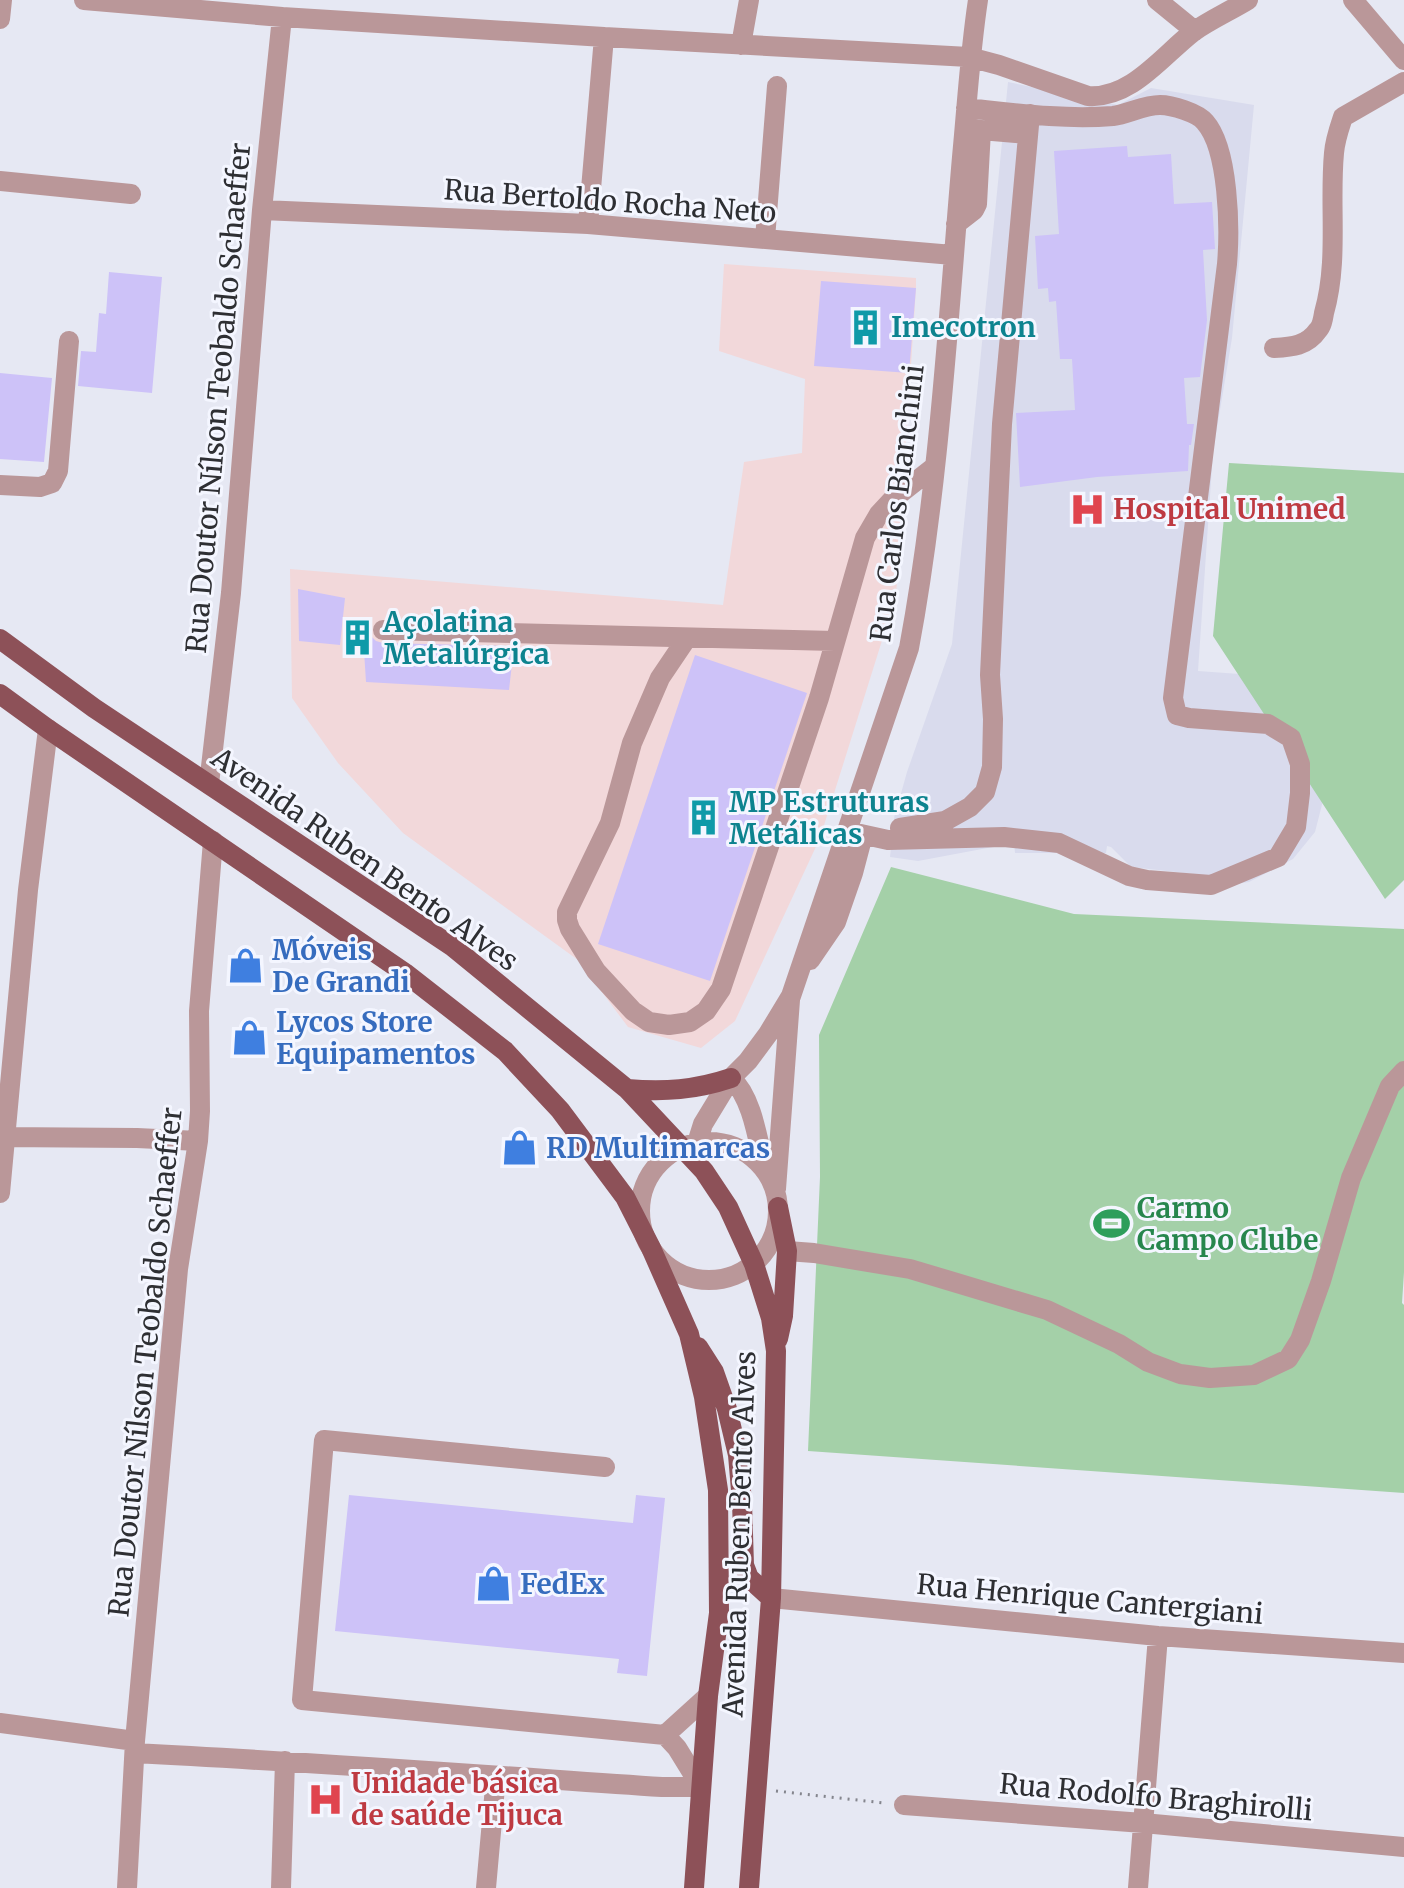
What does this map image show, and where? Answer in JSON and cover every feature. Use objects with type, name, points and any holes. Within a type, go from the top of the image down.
[{"type":"main road","name":"Avenida Ruben Bento Alves","points":[[0,639],[94,708],[453,947],[627,1089],[690,1145],[728,1207],[754,1264],[771,1318],[776,1351],[771,1598],[749,1888]]},
{"type":"main road","name":"Avenida Ruben Bento Alves","points":[[0,694],[405,973],[505,1051],[560,1110],[625,1197],[689,1334],[704,1397],[718,1490],[719,1613],[708,1696],[694,1888]]},
{"type":"main road","points":[[627,1089],[679,1090],[731,1078]]},
{"type":"main road","points":[[776,1351],[783,1316],[787,1251],[777,1198]]},
{"type":"main road","points":[[689,1334],[714,1372],[731,1425],[738,1455],[744,1565],[749,1578],[771,1598]]},
{"type":"street","points":[[0,19],[2,0]]},
{"type":"street","points":[[84,0],[282,17],[326,10],[604,37],[969,57],[1088,96],[1104,97],[1142,76],[1195,31],[1248,0]]},
{"type":"street","points":[[741,45],[749,0]]},
{"type":"street","name":"Rua Carlos Bianchini","points":[[690,1145],[731,1078],[768,1034],[793,990],[854,828],[909,648],[934,467],[956,224],[973,129],[966,108],[969,57],[978,0]]},
{"type":"street","points":[[1157,0],[1195,31]]},
{"type":"street","points":[[1353,0],[1404,60]]},
{"type":"street","name":"Rua Doutor Nílson Teobaldo Schaeffer","points":[[209,784],[231,593],[262,210],[282,17]]},
{"type":"street","points":[[588,224],[604,37]]},
{"type":"street","points":[[1274,348],[1298,346],[1320,329],[1330,294],[1334,154],[1343,117],[1404,82]]},
{"type":"street","points":[[765,239],[777,86]]},
{"type":"street","points":[[854,828],[867,825],[1059,843],[1129,876],[1211,885],[1278,857],[1296,827],[1300,764],[1291,738],[1268,724],[1177,715],[1173,698],[1227,264],[1229,234],[1219,147],[1205,120],[1190,112],[1160,105],[1115,116],[1059,117],[1029,124],[973,129]]},
{"type":"street","points":[[966,108],[1029,124]]},
{"type":"street","points":[[923,832],[970,807],[985,792],[992,767],[990,675],[1002,424],[1029,124]]},
{"type":"street","points":[[0,181],[131,194]]},
{"type":"street","name":"Rua Bertoldo Rocha Neto","points":[[262,210],[588,224],[953,255]]},
{"type":"street","points":[[0,485],[40,487],[52,483],[58,471],[69,341]]},
{"type":"street","points":[[687,638],[660,678],[632,743],[610,823],[567,912],[570,929],[596,971],[633,1011],[649,1022],[669,1025],[690,1022],[706,1011],[721,989],[819,698],[865,538],[879,514],[892,500],[934,467]]},
{"type":"street","points":[[383,630],[835,641]]},
{"type":"street","points":[[0,1193],[2,1137],[48,729]]},
{"type":"street","name":"Rua Doutor Nílson Teobaldo Schaeffer","points":[[127,1888],[135,1747],[178,1269],[198,1141],[199,1011],[213,841]]},
{"type":"street","name":"Rua Carlos Bianchini","points":[[754,1264],[766,1250],[775,1231],[793,990]]},
{"type":"street","points":[[787,1251],[910,1269],[1047,1310],[1119,1344],[1148,1362],[1180,1374],[1210,1378],[1254,1375],[1288,1359],[1294,1352],[1308,1320],[1351,1178],[1390,1086],[1404,1071]]},
{"type":"street","points":[[731,1078],[748,1104],[765,1170],[777,1198]]},
{"type":"street","points":[[2,1137],[198,1141]]},
{"type":"street","points":[[754,1264],[737,1275],[717,1280],[702,1280],[681,1274],[664,1264],[651,1248],[641,1221],[642,1198],[649,1177],[662,1161],[690,1145],[711,1142],[733,1146],[765,1170]]},
{"type":"street","points":[[605,1467],[324,1440],[302,1700],[665,1735],[701,1787]]},
{"type":"street","name":"Rua Henrique Cantergiani","points":[[771,1598],[1158,1636],[1404,1653]]},
{"type":"street","points":[[1138,1888],[1158,1636]]},
{"type":"street","points":[[665,1735],[708,1696]]},
{"type":"street","points":[[0,1723],[135,1747],[285,1761],[662,1787],[701,1787]]},
{"type":"street","points":[[281,1888],[285,1761]]},
{"type":"street","points":[[486,1888],[496,1776]]},
{"type":"street","name":"Rua Rodolfo Braghirolli","points":[[904,1805],[1404,1847]]},
{"type":"path","points":[[755,1789],[904,1805]]},
{"type":"shaded area","name":"Hospital Unimed","points":[[1008,82],[1118,105],[1151,88],[1254,105],[1232,338],[1213,452],[1198,671],[1267,676],[1326,789],[1315,832],[1293,859],[1249,882],[1222,886],[1220,877],[1131,867],[1107,846],[1106,853],[1015,853],[1014,843],[918,861],[890,857],[896,802],[952,644]]},
{"type":"shaded area","points":[[724,264],[916,278],[916,288],[896,596],[820,838],[735,1021],[701,1048],[628,1027],[578,960],[403,833],[338,763],[292,698],[290,569],[723,605],[744,462],[802,453],[805,379],[719,351]]},
{"type":"green space","points":[[1229,463],[1404,473],[1404,880],[1385,899],[1213,636]]},
{"type":"green space","name":"Carmo Campo Clube","points":[[891,867],[1074,914],[1404,929],[1404,1493],[808,1451],[820,1177],[819,1035]]},
{"type":"building","points":[[1127,146],[1128,157],[1171,154],[1174,204],[1212,202],[1215,249],[1203,250],[1207,320],[1200,377],[1184,378],[1187,424],[1194,424],[1188,471],[1097,477],[1020,487],[1016,413],[1075,410],[1072,359],[1060,359],[1056,301],[1049,302],[1048,288],[1038,289],[1035,236],[1059,234],[1054,151]]},
{"type":"building","points":[[109,272],[162,277],[152,393],[78,386],[81,351],[96,352],[99,313],[106,314]]},
{"type":"building","name":"Imecotron","points":[[821,281],[916,288],[909,373],[814,366]]},
{"type":"building","points":[[0,373],[52,378],[44,462],[0,459]]},
{"type":"building","points":[[298,589],[345,598],[340,645],[299,641]]},
{"type":"building","name":"Açolatina Metalúrgica","points":[[363,635],[383,643],[514,646],[509,690],[366,682]]},
{"type":"building","name":"MP Estruturas Metálicas","points":[[695,655],[807,693],[710,981],[598,944]]},
{"type":"building","points":[[349,1495],[633,1523],[636,1495],[665,1498],[647,1676],[617,1673],[619,1659],[335,1631]]},
{"type":"place","name":"Imecotron","points":[[865,327]]},
{"type":"place","name":"Hospital Unimed","points":[[1087,509]]},
{"type":"place","name":"Açolatina Metalúrgica","points":[[357,638]]},
{"type":"place","name":"MP Estruturas Metálicas","points":[[703,818]]},
{"type":"place","name":"Móveis De Grandi","points":[[246,966]]},
{"type":"place","name":"Lycos Store Equipamentos","points":[[250,1038]]},
{"type":"place","name":"RD Multimarcas","points":[[520,1148]]},
{"type":"place","name":"Carmo Campo Clube","points":[[1111,1224]]},
{"type":"place","name":"FedEx","points":[[494,1584]]},
{"type":"place","name":"Unidade básica de saúde Tijuca","points":[[325,1799]]}]
